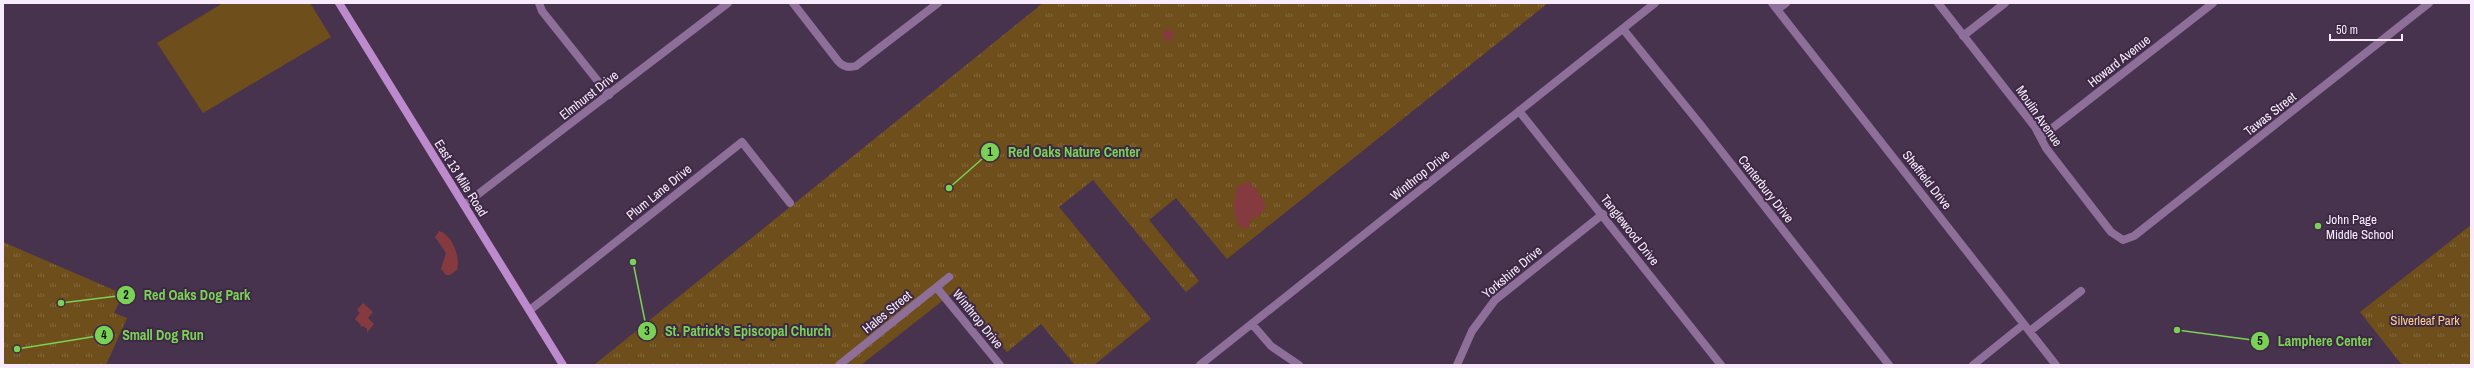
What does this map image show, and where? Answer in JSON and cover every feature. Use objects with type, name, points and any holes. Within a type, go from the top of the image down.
[{"type":"main road","name":"East 13 Mile Road","points":[[339,3],[563,365]]},
{"type":"street","points":[[539,3],[542,11],[609,95]]},
{"type":"street","name":"Elmhurst Drive","points":[[464,205],[728,3]]},
{"type":"street","points":[[793,3],[838,61],[846,67],[856,66],[938,3]]},
{"type":"street","name":"Winthrop Drive","points":[[1200,365],[1655,3]]},
{"type":"street","points":[[1775,6],[1786,3]]},
{"type":"street","name":"Moulin Avenue","points":[[1938,3],[2041,137],[2046,148],[2112,232],[2123,240]]},
{"type":"street","points":[[1963,36],[2005,3]]},
{"type":"street","name":"Howard Avenue","points":[[2041,137],[2213,3]]},
{"type":"street","name":"Tawas Street","points":[[2123,240],[2134,236],[2429,3]]},
{"type":"street","name":"Sheffield Drive","points":[[1775,6],[2056,365]]},
{"type":"street","name":"Canterbury Drive","points":[[1623,29],[1700,124],[1889,365]]},
{"type":"street","name":"Tanglewood Drive","points":[[1519,111],[1603,214],[1721,365]]},
{"type":"street","name":"Plum Lane Drive","points":[[530,310],[742,142],[790,203]]},
{"type":"street","name":"Yorkshire Drive","points":[[1457,365],[1472,331],[1495,300],[1603,214]]},
{"type":"street","name":"Hales Street","points":[[839,365],[950,277]]},
{"type":"street","name":"Winthrop Drive","points":[[936,288],[1000,365]]},
{"type":"street","points":[[2030,331],[2082,291]]},
{"type":"street","points":[[1252,324],[1271,346],[1298,365]]},
{"type":"street","points":[[1973,365],[2024,324]]},
{"type":"green space","points":[[223,3],[310,3],[331,37],[203,113],[157,43]]},
{"type":"green space","points":[[1043,3],[1548,3],[1227,259],[1176,198],[1149,220],[1199,281],[1186,292],[1093,180],[1059,207],[1151,319],[1094,365],[1075,365],[1041,324],[1007,352],[956,290],[861,365],[594,365]]},
{"type":"green space","name":"Silverleaf Park","points":[[2471,225],[2471,365],[2402,365],[2360,312]]},
{"type":"green space","points":[[3,242],[123,294],[114,313],[127,318],[106,365],[3,365]]},
{"type":"shaded area","points":[[1168,29],[1172,31],[1174,35],[1172,39],[1168,41],[1164,39],[1162,35],[1164,31]]},
{"type":"shaded area","points":[[1250,182],[1262,198],[1266,208],[1258,216],[1250,220],[1250,226],[1247,229],[1239,226],[1235,217],[1234,201],[1237,186]]},
{"type":"shaded area","points":[[439,231],[444,233],[451,241],[458,259],[457,270],[450,275],[446,275],[441,269],[446,253],[435,237]]},
{"type":"shaded area","points":[[363,303],[373,312],[368,318],[374,324],[367,333],[367,329],[363,326],[360,327],[361,325],[355,319],[360,313],[357,310]]},
{"type":"place","name":"Red Oaks Nature Center","points":[[949,188]]},
{"type":"place","name":"John Page Middle School","points":[[2318,226]]},
{"type":"place","name":"St. Patrick's Episcopal Church","points":[[633,262]]},
{"type":"place","name":"Red Oaks Dog Park","points":[[61,303]]},
{"type":"place","name":"Lamphere Center","points":[[2177,330]]},
{"type":"place","name":"Small Dog Run","points":[[17,349]]}]
